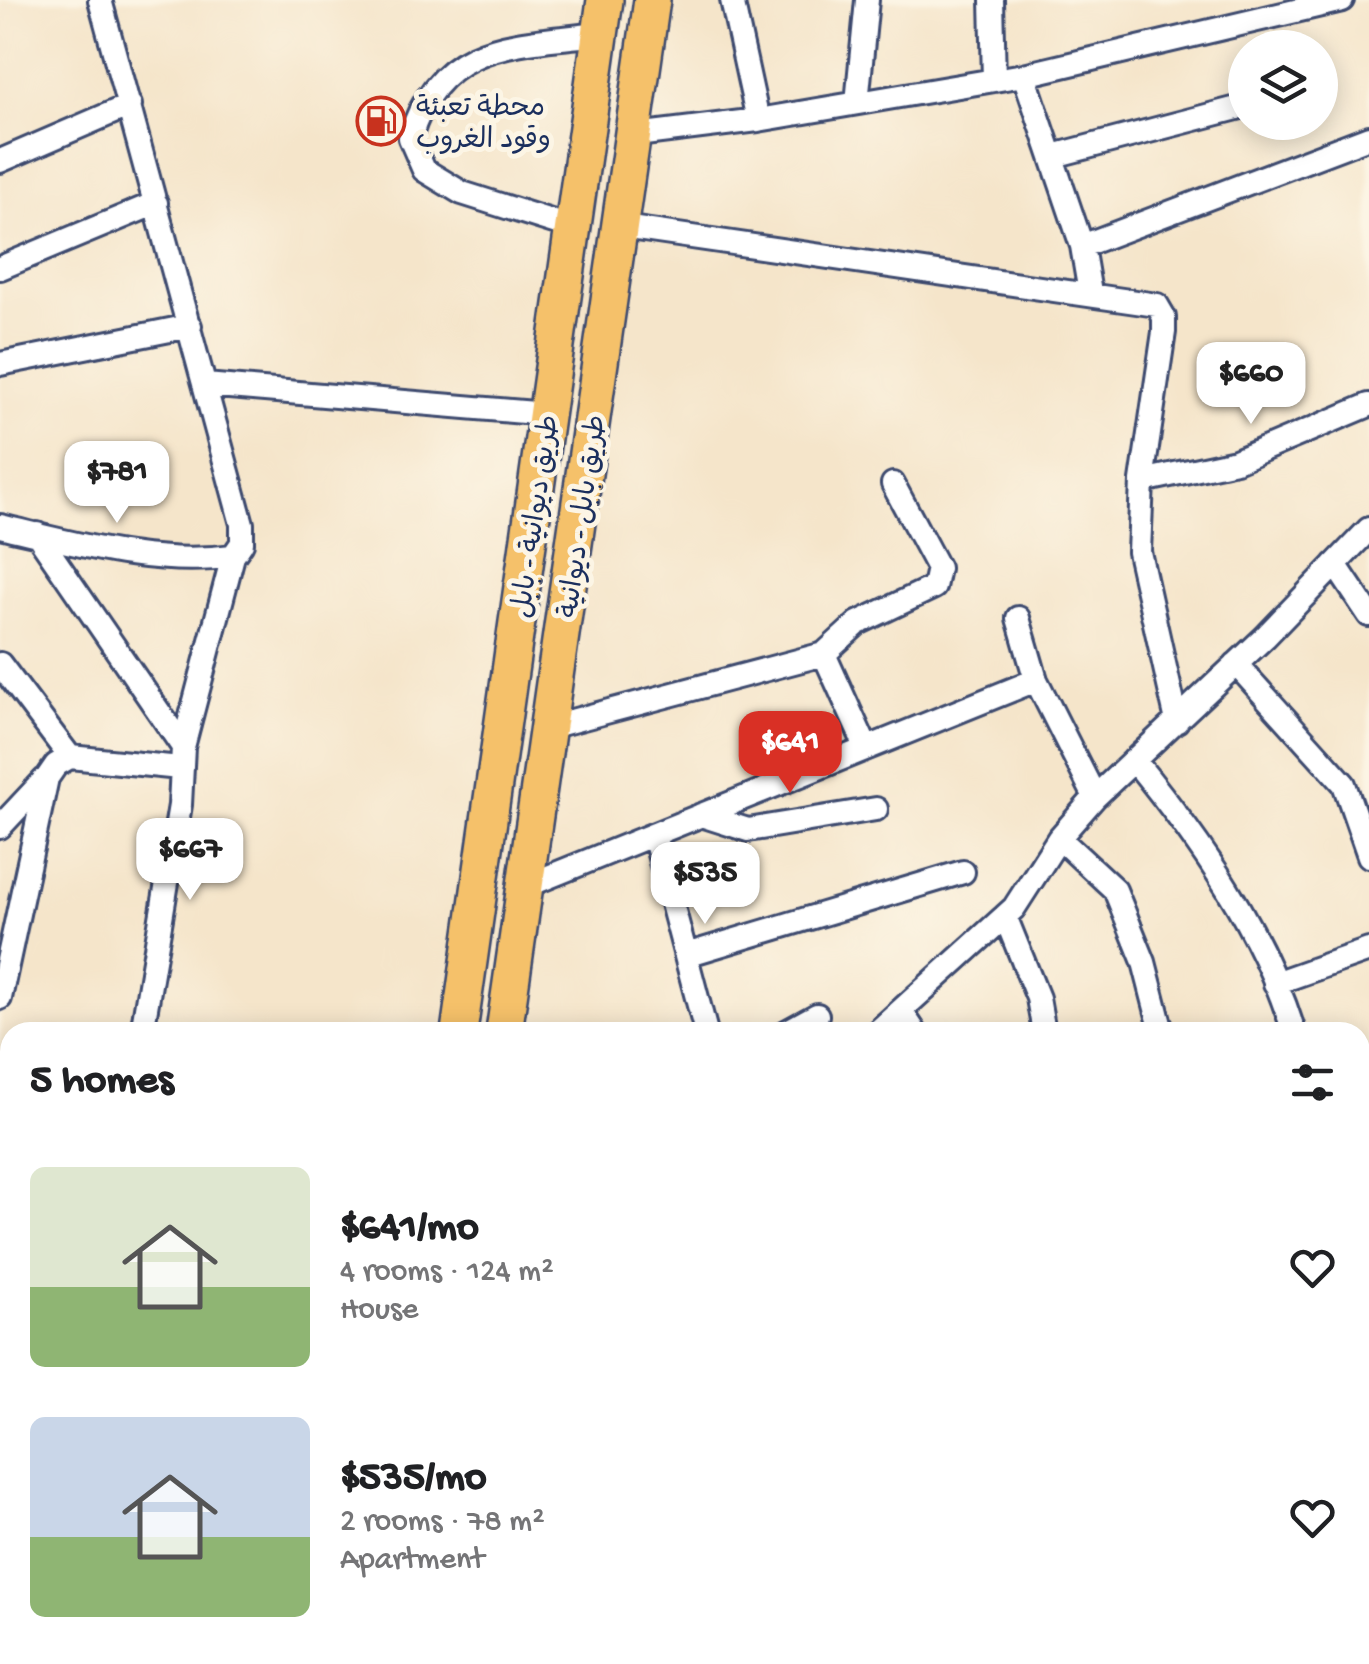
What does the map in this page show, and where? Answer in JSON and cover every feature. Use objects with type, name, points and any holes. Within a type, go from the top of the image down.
[{"type":"highway","name":"طريق بابل - ديوانية","points":[[506,1022],[623,227],[652,0]]},
{"type":"highway","points":[[602,17],[647,42]]},
{"type":"highway","name":"طريق ديوانية - بابل","points":[[460,1022],[602,17]]},
{"type":"highway","points":[[532,519],[544,536],[554,539],[564,539],[578,528]]},
{"type":"highway","points":[[524,573],[541,563],[551,563],[560,568],[570,584]]},
{"type":"street","points":[[100,0],[242,524],[242,542],[233,556],[182,758],[180,805],[144,1022]]},
{"type":"street","points":[[732,0],[758,120]]},
{"type":"street","points":[[858,103],[866,0]]},
{"type":"street","points":[[992,0],[994,80]]},
{"type":"street","points":[[636,135],[758,120],[1024,75],[1342,0]]},
{"type":"street","points":[[573,228],[462,193],[424,170],[410,138],[434,83],[492,47],[602,17]]},
{"type":"street","points":[[1024,75],[1082,246],[1090,293]]},
{"type":"street","points":[[0,161],[130,106]]},
{"type":"street","points":[[1053,156],[1228,110]]},
{"type":"street","points":[[1082,246],[1369,137]]},
{"type":"street","points":[[0,268],[156,203]]},
{"type":"street","points":[[623,227],[1143,300],[1157,306],[1164,318],[1142,481],[1140,552],[1177,721]]},
{"type":"street","points":[[0,364],[190,326]]},
{"type":"street","points":[[205,385],[547,414]]},
{"type":"street","points":[[1142,481],[1236,461],[1369,405]]},
{"type":"street","points":[[549,727],[824,654],[858,623],[934,587],[938,568],[894,484]]},
{"type":"street","points":[[0,526],[156,558],[193,562],[233,556]]},
{"type":"street","points":[[888,1022],[1005,916],[1058,838],[1095,797],[1236,664],[1369,529]]},
{"type":"street","points":[[37,534],[182,758]]},
{"type":"street","points":[[1334,564],[1369,614]]},
{"type":"street","points":[[1018,618],[1036,680],[1095,797]]},
{"type":"street","points":[[824,654],[866,748]]},
{"type":"street","points":[[0,664],[70,757]]},
{"type":"street","points":[[1236,664],[1344,784],[1369,856]]},
{"type":"street","points":[[526,886],[1036,680]]},
{"type":"street","points":[[5,811],[47,778],[56,764],[70,757],[182,758]]},
{"type":"street","points":[[1134,760],[1200,840],[1251,925],[1290,1022]]},
{"type":"street","points":[[0,998],[47,778]]},
{"type":"street","points":[[700,816],[748,830],[876,808]]},
{"type":"street","points":[[654,835],[703,1022]]},
{"type":"street","points":[[1058,838],[1114,890],[1144,962],[1159,1022]]},
{"type":"street","points":[[686,955],[963,872]]},
{"type":"street","points":[[1005,916],[1038,998],[1042,1022]]},
{"type":"street","points":[[1275,983],[1369,950]]},
{"type":"street","points":[[900,1011],[908,1022]]},
{"type":"street","points":[[804,1022],[817,1015]]},
{"type":"place","name":"محطة تعبئة وقود الغروب","points":[[381,121]]}]
